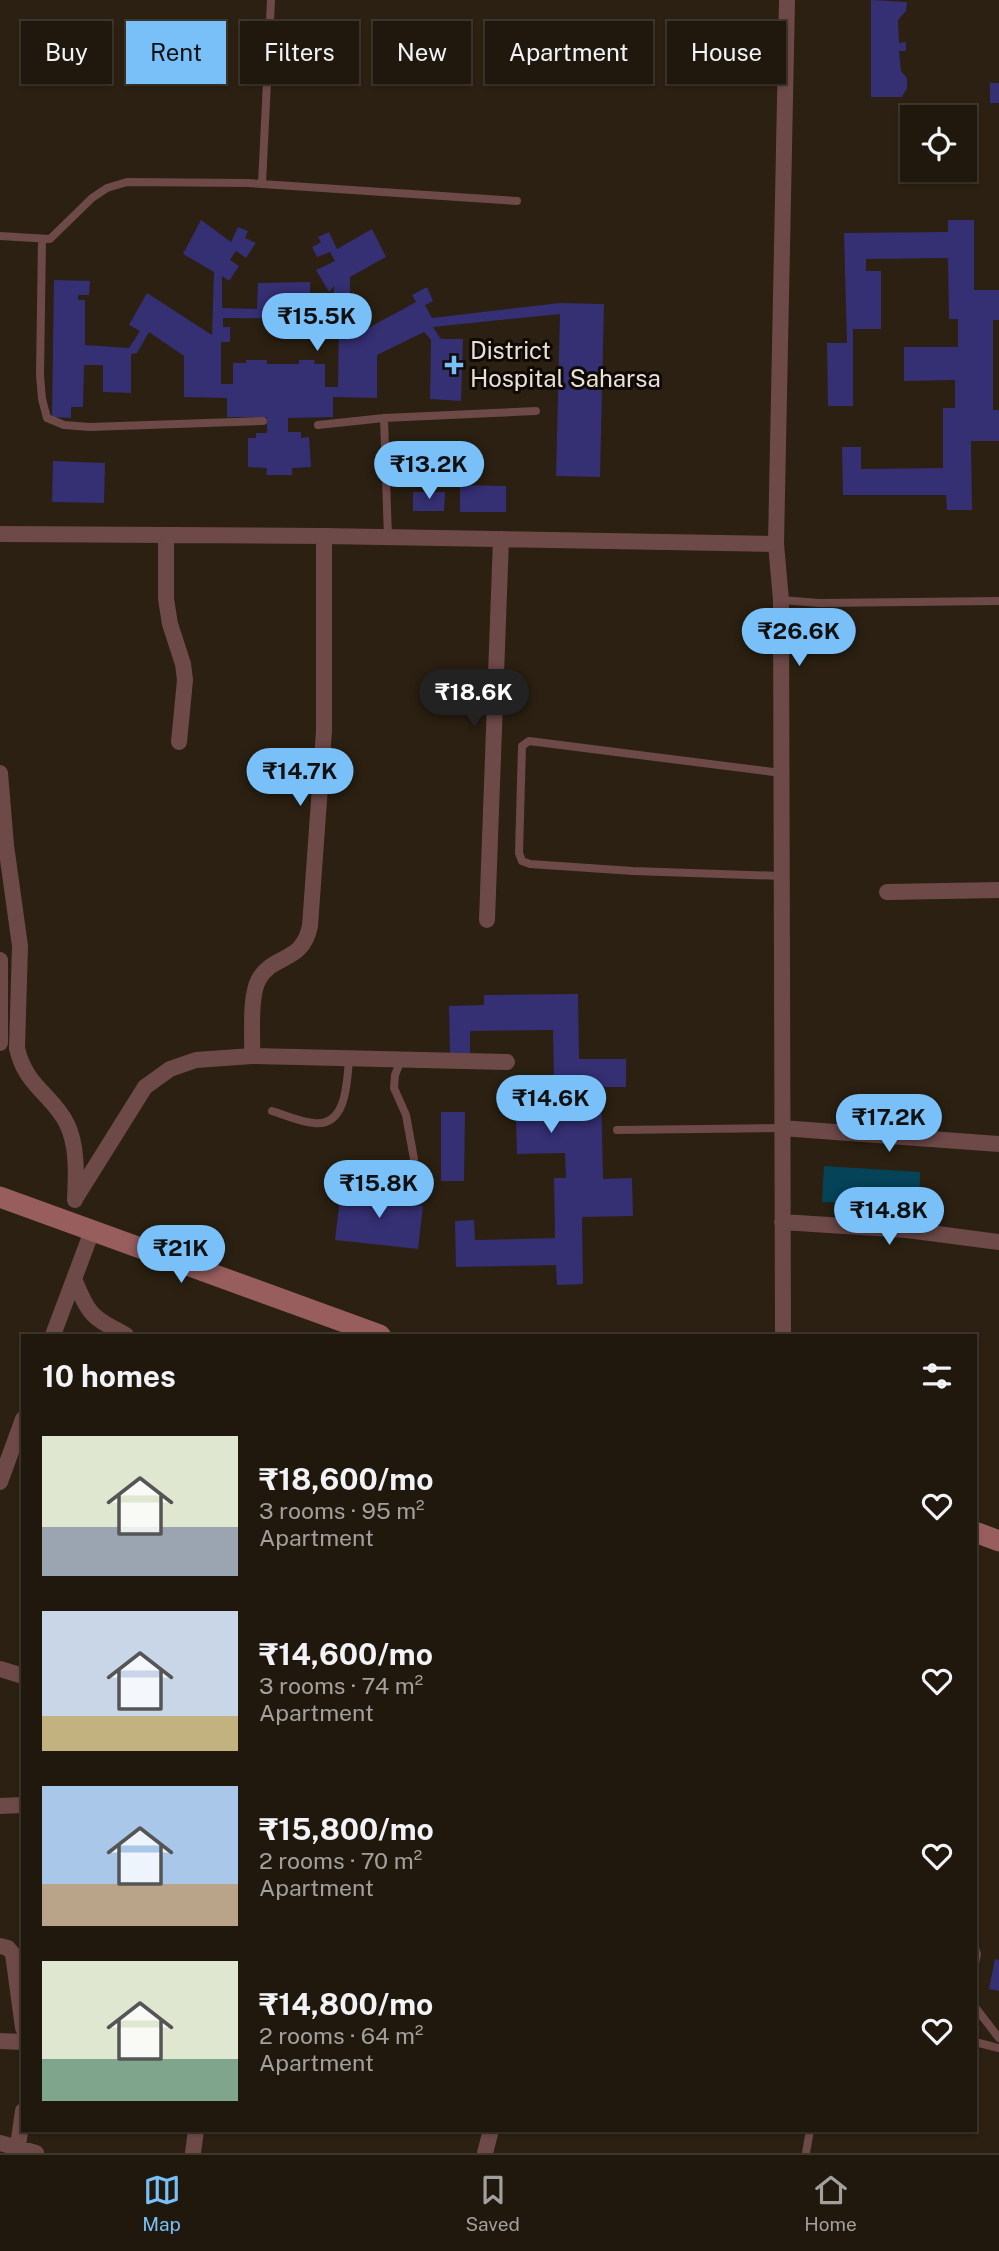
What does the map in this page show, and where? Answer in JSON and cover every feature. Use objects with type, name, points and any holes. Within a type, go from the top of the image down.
[{"type":"street","points":[[783,1334],[781,600],[776,544],[787,0]]},
{"type":"street","points":[[0,534],[324,536],[776,544]]},
{"type":"street","points":[[166,535],[166,599],[185,680],[179,742]]},
{"type":"street","points":[[252,1056],[254,992],[257,981],[265,970],[303,946],[310,926],[324,731],[324,536]]},
{"type":"street","points":[[487,920],[501,539]]},
{"type":"street","points":[[0,773],[6,845],[20,946],[17,1048],[20,1064],[69,1129],[76,1171],[75,1199],[83,1228],[74,1279],[53,1334]]},
{"type":"street","points":[[887,892],[999,890]]},
{"type":"street","points":[[0,960],[0,1043]]},
{"type":"street","points":[[75,1199],[145,1087],[155,1077],[170,1069],[196,1060],[252,1056],[507,1062]]},
{"type":"street","points":[[781,1128],[999,1144]]},
{"type":"street","points":[[1,1201],[377,1334]]},
{"type":"street","points":[[782,1222],[907,1230],[999,1242]]},
{"type":"street","points":[[74,1279],[87,1308],[95,1318],[124,1334]]},
{"type":"street","points":[[0,1482],[21,1424]]},
{"type":"street","points":[[977,1533],[999,1541]]},
{"type":"street","points":[[0,1669],[21,1675]]},
{"type":"street","points":[[0,1806],[21,1805]]},
{"type":"street","points":[[0,1945],[13,1954],[21,2013]]},
{"type":"street","points":[[0,2041],[21,2042]]},
{"type":"street","points":[[18,2150],[21,2126]]},
{"type":"street","points":[[194,2153],[196,2132]]},
{"type":"street","points":[[485,2153],[490,2132]]},
{"type":"street","points":[[0,2143],[36,2153]]},
{"type":"lane","points":[[262,184],[271,0]]},
{"type":"lane","points":[[0,236],[50,239],[92,198],[107,188],[127,182],[262,184],[517,201]]},
{"type":"lane","points":[[42,239],[40,375],[47,418],[64,425],[90,427],[262,421]]},
{"type":"lane","points":[[318,425],[384,418],[536,411]]},
{"type":"lane","points":[[384,418],[388,538]]},
{"type":"lane","points":[[781,600],[819,603],[999,601]]},
{"type":"lane","points":[[781,773],[529,741],[522,746],[519,853],[522,861],[530,864],[781,876]]},
{"type":"lane","points":[[272,1111],[317,1124],[330,1120],[341,1107],[347,1090],[349,1059]]},
{"type":"lane","points":[[401,1060],[395,1075],[394,1088],[406,1115],[414,1159],[412,1173]]},
{"type":"lane","points":[[617,1130],[781,1128]]},
{"type":"lane","points":[[977,2010],[999,2038]]},
{"type":"lane","points":[[977,2042],[999,2048]]},
{"type":"lane","points":[[806,2153],[810,2132]]},
{"type":"water","points":[[824,1166],[920,1172],[919,1206],[822,1202]]},
{"type":"building","points":[[871,0],[907,2],[906,11],[898,20],[899,43],[906,42],[906,51],[899,51],[901,71],[907,78],[907,88],[902,97],[871,97]]},
{"type":"building","points":[[990,83],[999,83],[999,103],[990,103]]},
{"type":"building","points":[[201,220],[231,242],[238,227],[248,231],[245,238],[256,243],[246,258],[236,251],[230,260],[239,266],[229,281],[222,276],[222,308],[257,309],[258,283],[310,282],[310,308],[333,309],[334,286],[329,292],[316,270],[335,261],[330,252],[317,257],[312,247],[321,242],[318,237],[329,232],[337,249],[372,229],[386,257],[350,277],[350,338],[416,302],[412,295],[427,287],[433,301],[425,305],[432,318],[560,303],[604,304],[600,477],[556,476],[560,314],[433,327],[441,339],[463,339],[461,401],[430,399],[431,340],[424,332],[377,355],[377,398],[333,397],[333,417],[288,418],[288,432],[301,432],[301,438],[309,437],[311,467],[292,468],[292,475],[266,475],[267,468],[248,467],[248,438],[256,438],[256,433],[267,433],[267,417],[227,417],[227,398],[184,397],[184,356],[149,332],[137,353],[131,354],[131,393],[103,392],[103,365],[84,365],[83,407],[71,407],[71,418],[52,417],[54,280],[90,281],[89,295],[78,295],[78,300],[85,300],[85,345],[129,348],[140,331],[129,325],[147,293],[212,335],[214,272],[183,254]],"holes":[[[223,318],[339,319],[338,387],[325,387],[325,364],[314,364],[315,360],[299,360],[299,364],[267,364],[267,360],[233,363],[233,384],[221,384],[221,342],[230,342],[230,327],[223,327]]]},
{"type":"building","points":[[948,220],[974,220],[974,290],[999,290],[999,320],[993,320],[993,410],[999,410],[999,441],[971,441],[972,510],[947,510],[946,495],[843,495],[842,447],[861,447],[861,469],[943,468],[943,408],[955,408],[955,380],[904,381],[904,347],[958,347],[958,319],[949,319],[948,258],[866,259],[866,271],[881,271],[881,329],[853,329],[853,406],[828,406],[827,343],[847,343],[844,233],[948,232]]},
{"type":"building","points":[[53,461],[105,463],[104,503],[52,502]]},
{"type":"building","points":[[460,485],[506,486],[506,512],[460,512]]},
{"type":"building","points":[[413,492],[445,492],[444,511],[413,511]]},
{"type":"building","points":[[578,994],[579,1059],[626,1059],[626,1087],[601,1087],[603,1179],[632,1178],[633,1216],[582,1217],[583,1284],[557,1285],[556,1265],[456,1267],[455,1221],[474,1220],[475,1240],[555,1238],[554,1178],[566,1178],[565,1153],[517,1154],[516,1118],[565,1117],[565,1086],[554,1087],[553,1030],[470,1031],[470,1053],[450,1053],[449,1006],[484,1005],[484,995]]},
{"type":"building","points":[[441,1112],[465,1112],[464,1181],[441,1181]]},
{"type":"building","points":[[354,1188],[401,1193],[400,1204],[423,1206],[418,1249],[335,1240],[340,1198],[353,1199]]},
{"type":"building","points":[[995,1959],[999,1960],[999,1991],[989,1989]]},
{"type":"place","name":"District Hospital Saharsa","points":[[454,365]]}]
